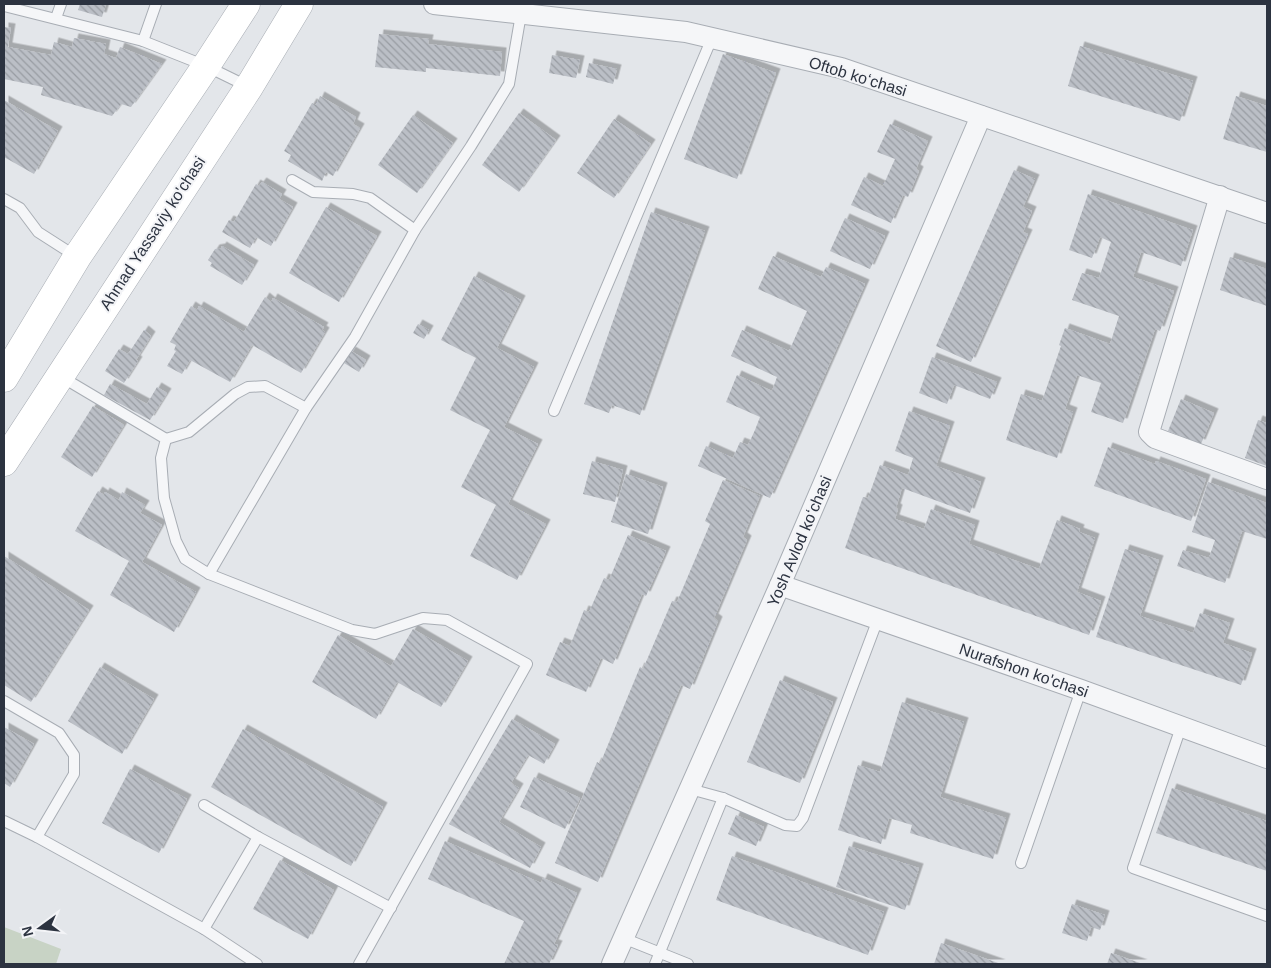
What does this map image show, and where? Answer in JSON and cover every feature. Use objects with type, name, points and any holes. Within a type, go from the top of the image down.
[{"type":"main road","points":[[4,378],[78,257],[246,4]]},
{"type":"main road","name":"Ahmad Yassaviy ko'chasi","points":[[4,462],[249,87],[299,4]]},
{"type":"street","name":"Oftob koʻchasi","points":[[434,4],[686,32],[841,68],[1267,213]]},
{"type":"street","name":"Yosh Avlod koʻchasi","points":[[612,964],[780,584],[981,116]]},
{"type":"street","points":[[1220,196],[1149,432],[1155,438],[1267,479]]},
{"type":"street","name":"Nurafshon ko'chasi","points":[[780,584],[1267,758]]},
{"type":"lane","points":[[56,18],[60,4]]},
{"type":"lane","points":[[143,40],[156,4]]},
{"type":"lane","points":[[4,6],[143,40],[206,66],[249,87]]},
{"type":"lane","points":[[209,574],[306,408],[355,337],[415,230],[471,146],[509,84],[521,14]]},
{"type":"lane","points":[[554,411],[712,38]]},
{"type":"lane","points":[[292,180],[313,192],[353,194],[370,198],[415,230]]},
{"type":"lane","points":[[4,199],[20,208],[38,232],[78,257]]},
{"type":"lane","points":[[59,376],[166,439],[189,432],[235,394],[248,387],[265,386],[306,408]]},
{"type":"lane","points":[[166,439],[161,458],[164,498],[176,541],[185,559],[209,574],[352,630],[375,634],[423,618],[447,620],[527,664],[359,964]]},
{"type":"lane","points":[[690,788],[723,798],[785,825],[797,826],[803,818],[878,619]]},
{"type":"lane","points":[[1021,862],[1081,690]]},
{"type":"lane","points":[[4,701],[60,733],[74,754],[74,774],[37,837]]},
{"type":"lane","points":[[1182,727],[1133,868],[1267,916]]},
{"type":"lane","points":[[655,964],[723,798]]},
{"type":"lane","points":[[204,805],[258,837],[391,908]]},
{"type":"lane","points":[[4,821],[37,837],[204,929],[257,964]]},
{"type":"lane","points":[[204,929],[258,837]]},
{"type":"lane","points":[[623,938],[688,964]]},
{"type":"green space","points":[[4,927],[61,949],[56,964],[4,964]]},
{"type":"building","points":[[80,4],[106,4],[102,17],[78,10]]},
{"type":"building","points":[[4,27],[11,28],[8,47],[51,55],[54,42],[72,47],[74,38],[106,44],[104,54],[116,58],[120,47],[162,64],[131,107],[121,104],[112,116],[41,95],[43,87],[4,79]]},
{"type":"building","points":[[379,34],[429,39],[428,44],[502,52],[500,76],[426,68],[426,72],[375,67]]},
{"type":"building","points":[[1080,46],[1193,81],[1180,121],[1068,86]]},
{"type":"building","points":[[723,54],[776,73],[737,179],[684,159]]},
{"type":"building","points":[[552,55],[580,60],[576,78],[549,73]]},
{"type":"building","points":[[589,63],[617,69],[613,84],[586,77]]},
{"type":"building","points":[[320,96],[356,117],[353,124],[360,128],[333,176],[326,172],[322,181],[288,161],[291,155],[284,151],[312,103],[316,105]]},
{"type":"building","points":[[1236,96],[1267,106],[1267,152],[1223,139]]},
{"type":"building","points":[[4,100],[58,131],[34,174],[4,157]]},
{"type":"building","points":[[519,113],[556,140],[519,192],[482,165]]},
{"type":"building","points":[[413,115],[453,143],[417,193],[378,165]]},
{"type":"building","points":[[614,119],[651,144],[614,198],[577,173]]},
{"type":"building","points":[[890,124],[928,141],[916,169],[919,171],[908,197],[903,195],[891,223],[851,205],[864,177],[883,186],[895,159],[877,152]]},
{"type":"building","points":[[1014,170],[1035,179],[1023,207],[1032,211],[1023,232],[1028,234],[971,362],[936,346]]},
{"type":"building","points":[[262,182],[282,194],[279,199],[293,207],[271,246],[256,237],[250,248],[222,232],[229,220],[234,222],[256,184],[259,186]]},
{"type":"building","points":[[1088,194],[1193,230],[1181,266],[1141,252],[1133,277],[1174,291],[1160,331],[1155,329],[1123,423],[1091,412],[1101,383],[1077,375],[1065,409],[1073,412],[1057,458],[1006,440],[1021,394],[1042,401],[1061,346],[1059,345],[1065,328],[1110,344],[1119,316],[1072,300],[1082,273],[1099,278],[1111,242],[1100,237],[1092,258],[1069,250]]},
{"type":"building","points":[[326,207],[377,236],[339,302],[289,273]]},
{"type":"building","points":[[651,212],[705,231],[640,415],[612,405],[609,413],[584,404]]},
{"type":"building","points":[[845,218],[885,236],[870,269],[830,251]]},
{"type":"building","points":[[222,246],[254,265],[242,285],[210,266],[212,263],[208,260],[215,249]]},
{"type":"building","points":[[773,256],[821,277],[826,267],[865,284],[770,498],[698,466],[706,446],[733,458],[740,442],[748,445],[755,430],[760,417],[726,402],[737,375],[772,391],[777,377],[731,356],[742,330],[789,351],[807,311],[758,289]]},
{"type":"building","points":[[1230,257],[1267,269],[1267,306],[1220,290]]},
{"type":"building","points":[[474,276],[521,300],[497,348],[534,367],[504,427],[538,444],[508,504],[546,524],[517,580],[470,556],[496,505],[461,487],[490,430],[450,410],[476,358],[441,340]]},
{"type":"building","points":[[265,297],[271,302],[273,298],[324,327],[322,330],[325,332],[301,373],[252,345],[230,382],[190,360],[182,374],[167,366],[176,351],[174,350],[176,345],[170,342],[191,306],[197,310],[199,306],[244,332]]},
{"type":"building","points":[[418,324],[429,330],[424,339],[413,333]]},
{"type":"building","points":[[144,330],[151,336],[124,383],[105,371],[119,349],[128,354]]},
{"type":"building","points":[[351,351],[366,360],[359,372],[344,363]]},
{"type":"building","points":[[932,357],[997,382],[990,399],[954,385],[947,404],[919,393]]},
{"type":"building","points":[[110,384],[147,404],[157,387],[167,393],[150,420],[104,395]]},
{"type":"building","points":[[1181,399],[1214,413],[1201,444],[1168,431]]},
{"type":"building","points":[[93,406],[124,425],[92,477],[61,457]]},
{"type":"building","points":[[909,411],[950,426],[936,466],[981,482],[970,513],[902,488],[895,519],[924,529],[931,509],[975,525],[969,544],[1039,569],[1057,520],[1080,529],[1079,532],[1095,538],[1077,592],[1101,601],[1089,635],[845,548],[863,497],[868,498],[880,465],[908,475],[913,458],[895,451]]},
{"type":"building","points":[[1258,420],[1267,423],[1267,466],[1245,458]]},
{"type":"building","points":[[1108,447],[1155,464],[1156,461],[1206,479],[1191,521],[1094,486]]},
{"type":"building","points":[[592,461],[623,470],[615,502],[583,494]]},
{"type":"building","points":[[626,474],[663,487],[648,534],[611,522]]},
{"type":"building","points":[[723,480],[760,496],[743,537],[747,540],[714,618],[718,621],[690,689],[681,685],[598,882],[555,863],[597,762],[600,764],[640,667],[643,669],[672,601],[677,602],[710,524],[705,521]]},
{"type":"building","points":[[1208,482],[1267,503],[1267,539],[1242,531],[1225,583],[1177,566],[1183,550],[1209,558],[1215,540],[1192,532]]},
{"type":"building","points":[[98,491],[104,495],[105,492],[119,500],[122,492],[145,505],[140,513],[162,525],[142,562],[196,592],[174,632],[110,595],[129,561],[75,531]]},
{"type":"building","points":[[628,535],[666,551],[646,596],[642,594],[613,664],[601,658],[586,692],[546,675],[560,642],[570,646],[584,610],[589,612],[604,578],[609,580]]},
{"type":"building","points":[[1125,549],[1159,560],[1140,616],[1193,633],[1200,613],[1230,623],[1223,643],[1252,653],[1241,685],[1096,637]]},
{"type":"building","points":[[4,556],[89,610],[31,702],[4,685]]},
{"type":"building","points":[[413,629],[468,661],[441,707],[397,682],[376,719],[312,682],[338,635],[391,666]]},
{"type":"building","points":[[100,667],[154,699],[122,754],[68,721]]},
{"type":"building","points":[[780,680],[833,702],[800,783],[747,762]]},
{"type":"building","points":[[902,702],[964,722],[940,797],[1006,818],[993,859],[910,833],[912,825],[889,818],[881,844],[838,830],[858,765],[880,772]]},
{"type":"building","points":[[512,719],[555,744],[544,764],[528,755],[511,783],[519,788],[499,822],[541,847],[530,868],[449,824]]},
{"type":"building","points":[[4,727],[34,744],[10,787],[4,783]]},
{"type":"building","points":[[243,729],[383,807],[351,866],[211,787]]},
{"type":"building","points":[[130,769],[187,799],[159,853],[102,823]]},
{"type":"building","points":[[534,777],[580,798],[565,829],[520,807]]},
{"type":"building","points":[[1172,788],[1267,821],[1267,871],[1156,833]]},
{"type":"building","points":[[736,815],[764,827],[756,846],[728,834]]},
{"type":"building","points":[[445,841],[541,883],[543,878],[577,893],[554,944],[558,945],[549,964],[504,964],[524,921],[428,879]]},
{"type":"building","points":[[849,846],[919,868],[905,910],[836,887]]},
{"type":"building","points":[[732,856],[884,912],[868,955],[716,900]]},
{"type":"building","points":[[280,860],[334,890],[308,939],[253,909]]},
{"type":"building","points":[[1072,904],[1105,915],[1100,930],[1091,927],[1087,941],[1062,933]]},
{"type":"building","points":[[941,943],[1001,964],[934,964]]},
{"type":"building","points":[[1111,953],[1143,964],[1107,964]]}]
